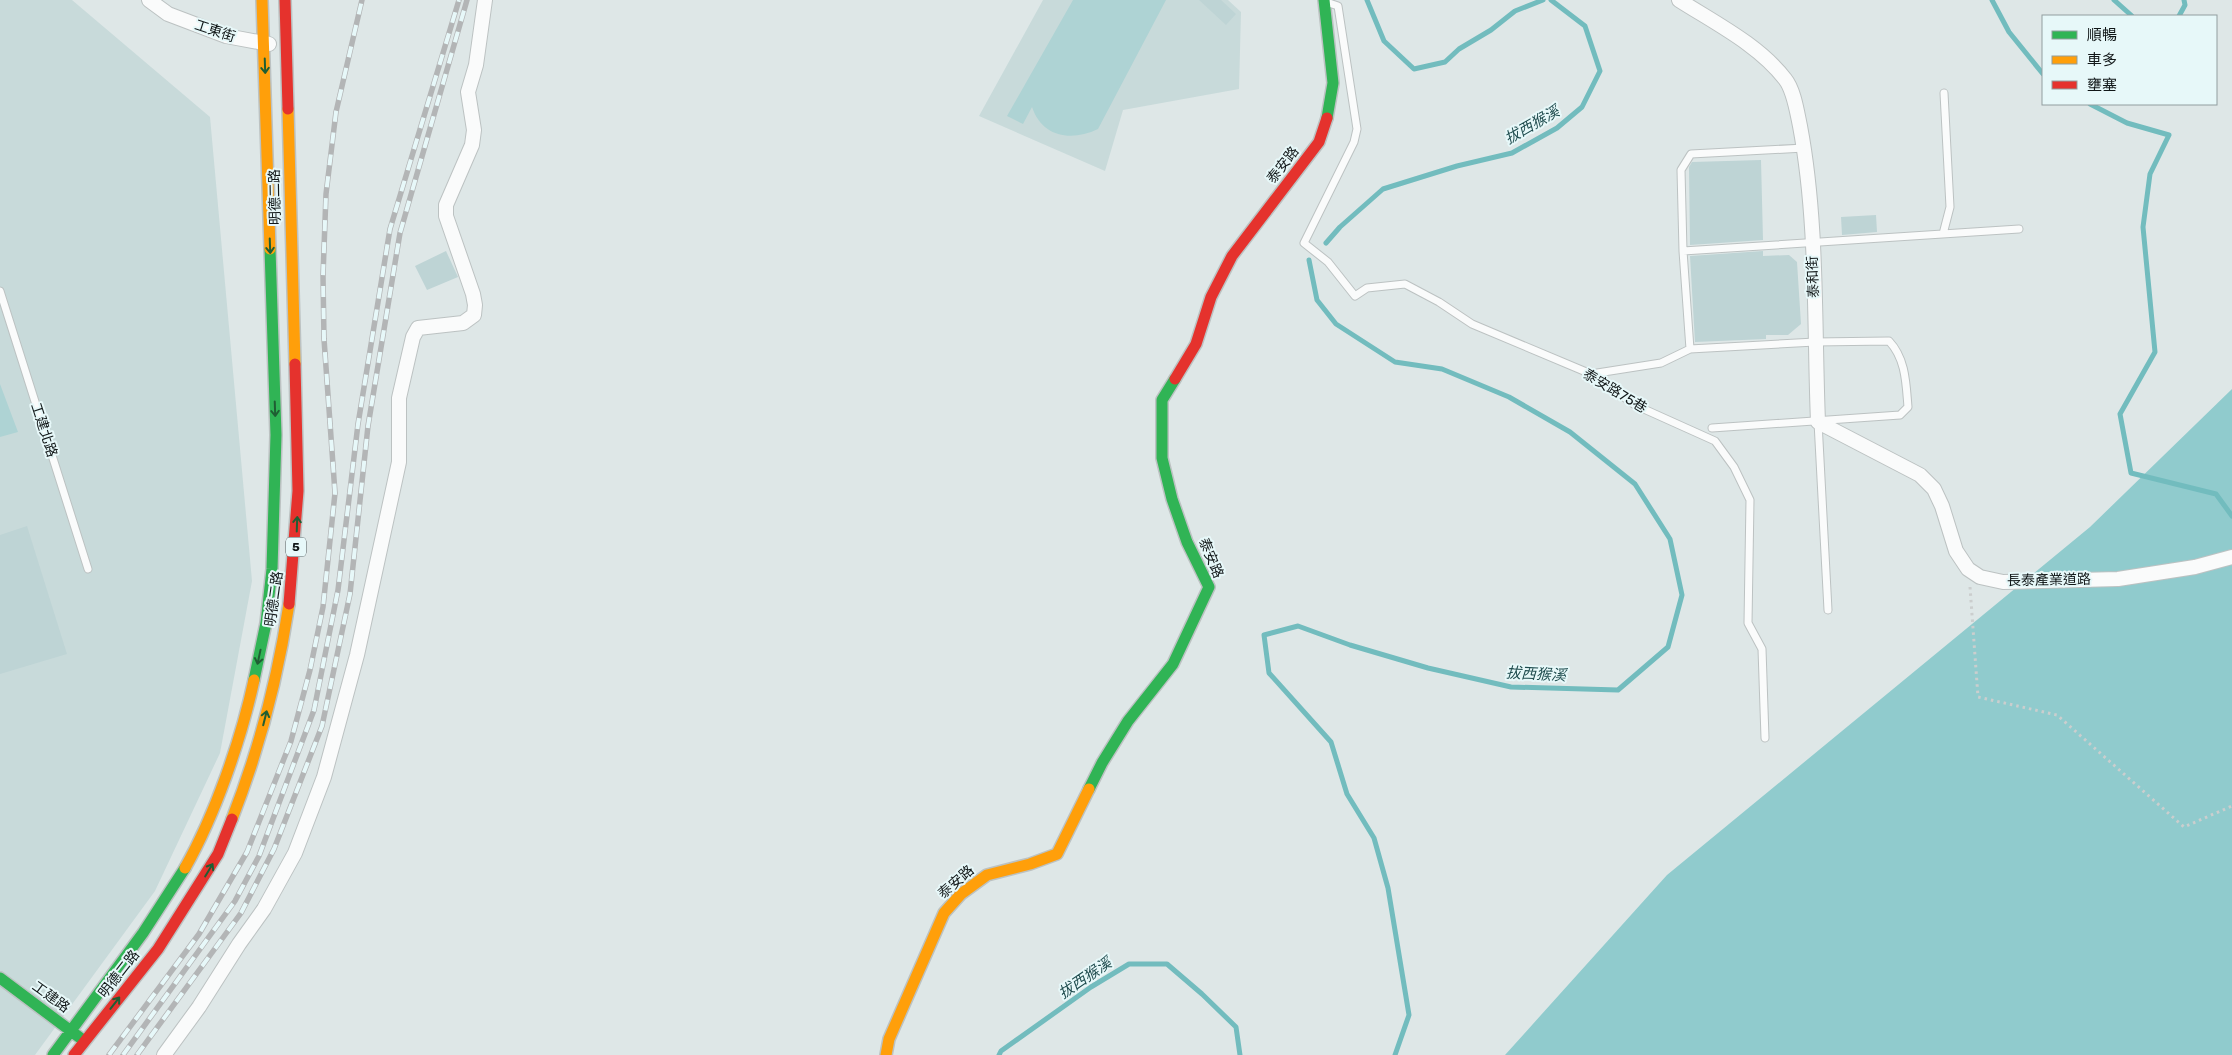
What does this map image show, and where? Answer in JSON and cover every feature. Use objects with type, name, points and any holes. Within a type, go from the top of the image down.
[{"type":"main road","name":"明德二路","points":[[53,1055],[143,933],[186,866],[206,826],[231,759],[252,689],[266,623],[272,569],[276,462],[262,0]]},
{"type":"main road","name":"明德二路","points":[[74,1055],[158,949],[218,854],[239,801],[263,726],[282,650],[292,584],[298,491],[285,0]]},
{"type":"main road","name":"泰安路","points":[[886,1055],[889,1039],[944,913],[961,894],[987,875],[1030,864],[1057,854],[1086,801],[1102,764],[1128,721],[1172,664],[1209,587],[1187,542],[1172,499],[1162,458],[1162,400],[1196,344],[1211,297],[1232,256],[1319,142],[1330,108],[1333,83],[1324,1]]},
{"type":"main road","name":"工建路","points":[[0,978],[85,1041]]},
{"type":"street","name":"工東街","points":[[149,0],[168,14],[226,36],[264,44],[287,45]]},
{"type":"street","points":[[164,1055],[199,1007],[264,909],[295,853],[324,777],[357,655],[399,462],[399,398],[413,337],[418,328],[463,323],[474,315],[473,294],[446,216],[446,205],[472,145],[474,130],[468,92],[477,58],[485,0]]},
{"type":"street","name":"泰和街","points":[[1679,0],[1759,53],[1787,80],[1796,108],[1804,148],[1812,242],[1818,422]]},
{"type":"street","points":[[1818,422],[1920,476],[1934,489],[1942,506],[1956,551],[1968,569]]},
{"type":"street","name":"長泰產業道路","points":[[1968,569],[1980,577],[2003,582],[2118,579],[2195,567],[2232,557]]},
{"type":"lane","name":"泰安路","points":[[1304,243],[1354,142],[1357,129],[1338,6],[1324,1]]},
{"type":"lane","points":[[1942,234],[1950,207],[1944,93]]},
{"type":"lane","points":[[1690,349],[1683,251],[1681,170],[1691,154],[1804,148]]},
{"type":"lane","points":[[1683,251],[2019,229]]},
{"type":"lane","name":"泰安路75巷","points":[[1304,243],[1328,262],[1355,296],[1367,288],[1405,284],[1439,302],[1472,324],[1591,374],[1634,405],[1715,441],[1738,475],[1750,500],[1748,622],[1762,649],[1765,738]]},
{"type":"lane","name":"工建北路","points":[[0,291],[88,569]]},
{"type":"lane","points":[[1591,374],[1662,363],[1690,349],[1815,342],[1889,341],[1897,350],[1905,372],[1908,407],[1900,415],[1712,428]]},
{"type":"lane","name":"泰和街","points":[[1818,422],[1828,610]]},
{"type":"path","points":[[1968,569],[1978,697],[2057,715],[2184,826],[2232,806]]},
{"type":"shaded area","points":[[0,0],[72,0],[210,117],[252,581],[220,753],[155,891],[35,1055],[0,1055]]},
{"type":"shaded area","points":[[1043,0],[1228,0],[1241,12],[1239,89],[1123,110],[1105,171],[979,116]]},
{"type":"shaded area","points":[[1073,0],[1166,0],[1098,129],[1088,133],[1068,136],[1050,131],[1037,117],[1032,107],[1023,124],[1007,116]]},
{"type":"shaded area","points":[[0,384],[18,432],[0,437]]},
{"type":"shaded area","points":[[2232,389],[2232,1055],[1505,1055],[1667,875],[2090,527]]},
{"type":"building","points":[[1199,0],[1221,0],[1236,14],[1226,25]]},
{"type":"building","points":[[1761,160],[1763,240],[1690,245],[1689,167],[1692,162]]},
{"type":"building","points":[[1876,215],[1877,232],[1842,235],[1841,217]]},
{"type":"building","points":[[446,251],[458,277],[427,290],[415,266]]},
{"type":"building","points":[[1763,251],[1763,256],[1789,255],[1797,262],[1801,324],[1788,335],[1766,335],[1766,339],[1695,342],[1690,256]]},
{"type":"building","points":[[27,526],[67,654],[0,674],[0,535]]},
{"type":"waterway","name":"拔西猴溪","points":[[1367,0],[1384,41],[1414,69],[1445,62],[1459,49],[1491,30],[1515,11],[1543,0]]},
{"type":"waterway","name":"拔西猴溪","points":[[1326,243],[1340,227],[1383,189],[1457,166],[1512,153],[1557,128],[1582,107],[1600,71],[1585,26],[1551,0]]},
{"type":"waterway","points":[[1992,0],[2009,32],[2042,73]]},
{"type":"waterway","points":[[2114,0],[2131,15]]},
{"type":"waterway","points":[[2180,15],[2185,5],[2184,0]]},
{"type":"waterway","points":[[2092,105],[2127,123],[2169,135],[2150,174],[2143,227],[2155,352],[2120,414],[2131,473],[2216,494],[2232,516]]},
{"type":"waterway","name":"拔西猴溪","points":[[1309,260],[1317,300],[1336,324],[1395,362],[1442,369],[1509,397],[1570,432],[1635,484],[1670,539],[1682,595],[1668,647],[1618,690],[1511,687],[1428,668],[1350,645],[1298,626],[1264,635],[1269,673],[1331,742],[1347,794],[1374,838],[1388,888],[1409,1015],[1395,1055]]},
{"type":"waterway","name":"拔西猴溪","points":[[999,1055],[1001,1051],[1091,987],[1129,964],[1167,964],[1236,1027],[1240,1055]]},
{"type":"railway","points":[[109,1055],[199,934],[247,852],[291,741],[310,670],[323,607],[335,493],[324,339],[323,276],[326,194],[336,112],[362,0]]},
{"type":"railway","points":[[123,1055],[235,901],[259,856],[314,710],[338,590],[358,424],[390,229],[459,0]]},
{"type":"railway","points":[[137,1055],[241,913],[274,849],[322,726],[350,594],[368,426],[400,233],[467,0]]},
{"type":"traffic: fast","points":[[1324,0],[1333,83],[1327,118]]},
{"type":"traffic: fast","points":[[254,680],[266,623],[272,569],[276,435],[270,249]]},
{"type":"traffic: fast","points":[[1089,789],[1102,763],[1128,721],[1173,664],[1209,587],[1187,542],[1172,499],[1162,458],[1162,400],[1175,379]]},
{"type":"traffic: fast","points":[[53,1055],[143,933],[185,868]]},
{"type":"traffic: fast","points":[[0,978],[83,1040]]},
{"type":"traffic: slow","points":[[262,0],[270,249]]},
{"type":"traffic: slow","points":[[288,109],[295,364]]},
{"type":"traffic: slow","points":[[232,819],[259,740],[279,659],[289,604]]},
{"type":"traffic: slow","points":[[185,868],[207,825],[226,777],[249,703],[254,680]]},
{"type":"traffic: slow","points":[[886,1055],[889,1039],[944,913],[961,894],[987,875],[1030,864],[1057,854],[1089,789]]},
{"type":"traffic: jam","points":[[285,0],[288,109]]},
{"type":"traffic: jam","points":[[1175,379],[1196,344],[1211,297],[1232,256],[1319,142],[1327,118]]},
{"type":"traffic: jam","points":[[289,604],[298,491],[295,364]]},
{"type":"traffic: jam","points":[[74,1055],[158,949],[218,854],[232,819]]}]
